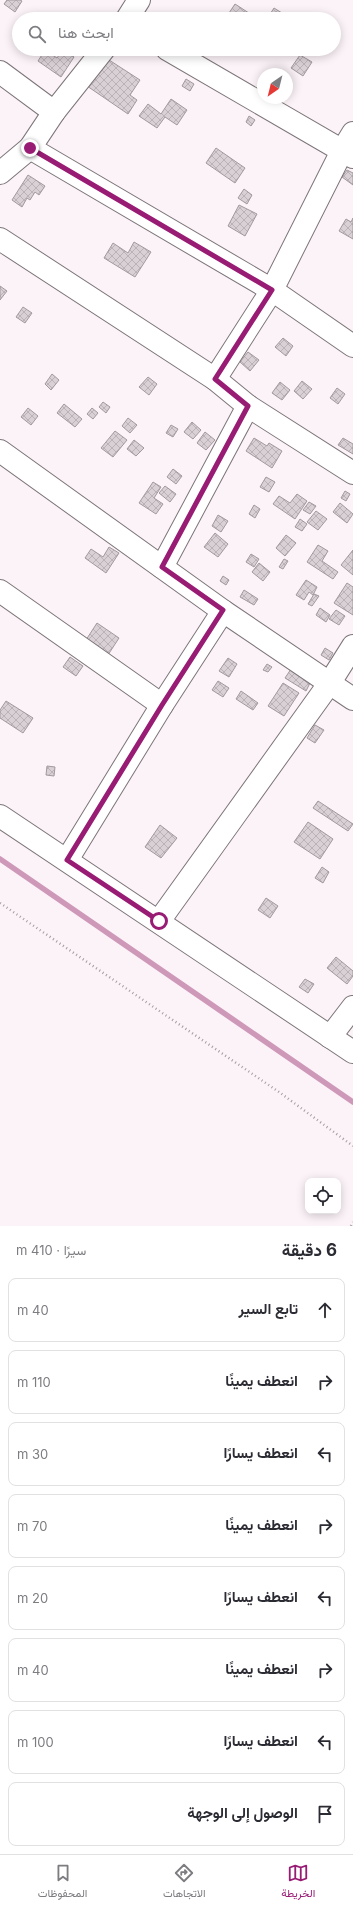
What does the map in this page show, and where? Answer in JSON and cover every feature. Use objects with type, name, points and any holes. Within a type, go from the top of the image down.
[{"type":"street","points":[[131,12],[139,0]]},
{"type":"street","points":[[0,173],[30,148],[54,112],[98,56]]},
{"type":"street","points":[[179,56],[347,154]]},
{"type":"street","points":[[0,72],[54,112]]},
{"type":"street","points":[[215,379],[272,290],[347,154],[353,133]]},
{"type":"street","points":[[30,148],[272,290],[353,346]]},
{"type":"street","points":[[0,239],[215,379],[248,406],[353,473]]},
{"type":"street","points":[[162,567],[248,406]]},
{"type":"street","points":[[0,451],[223,610],[353,699]]},
{"type":"street","points":[[0,591],[162,705]]},
{"type":"street","points":[[67,860],[162,705],[223,610]]},
{"type":"street","points":[[159,921],[329,684],[353,646]]},
{"type":"street","points":[[0,816],[353,1052]]},
{"type":"street","points":[[330,1037],[353,1007]]},
{"type":"path","points":[[0,903],[280,1092],[353,1146]]},
{"type":"path","points":[[351,1226],[353,1222]]},
{"type":"building","points":[[7,0],[22,1],[15,12],[4,4]]},
{"type":"building","points":[[235,4],[247,12],[230,12]]},
{"type":"building","points":[[274,8],[280,12],[271,12]]},
{"type":"building","points":[[41,56],[54,56],[57,58],[58,56],[74,57],[61,77],[38,61]]},
{"type":"building","points":[[299,56],[312,62],[303,76],[291,68]]},
{"type":"building","points":[[106,58],[140,80],[130,95],[137,100],[128,114],[87,86]]},
{"type":"building","points":[[186,79],[194,84],[190,91],[182,86]]},
{"type":"building","points":[[171,99],[187,110],[177,125],[165,117],[157,128],[139,116],[148,104],[161,114]]},
{"type":"building","points":[[249,116],[255,120],[251,126],[246,122]]},
{"type":"building","points":[[216,148],[245,168],[235,183],[206,163]]},
{"type":"building","points":[[347,170],[353,173],[353,185],[342,177]]},
{"type":"building","points":[[28,175],[45,186],[39,195],[35,192],[30,200],[27,198],[22,207],[12,200]]},
{"type":"building","points":[[244,189],[252,195],[247,204],[238,198]]},
{"type":"building","points":[[239,205],[257,214],[245,236],[228,226]]},
{"type":"building","points":[[353,218],[353,239],[339,231],[346,219],[351,222]]},
{"type":"building","points":[[134,242],[151,252],[135,277],[104,258],[113,243],[128,253]]},
{"type":"building","points":[[0,286],[7,291],[0,300]]},
{"type":"building","points":[[23,307],[32,313],[25,323],[16,317]]},
{"type":"building","points":[[283,338],[293,346],[286,356],[275,347]]},
{"type":"building","points":[[248,352],[259,360],[250,371],[240,362]]},
{"type":"building","points":[[52,374],[59,380],[51,390],[45,384]]},
{"type":"building","points":[[148,377],[157,384],[149,395],[139,387]]},
{"type":"building","points":[[302,381],[312,389],[303,399],[294,391]]},
{"type":"building","points":[[280,382],[290,390],[282,400],[272,393]]},
{"type":"building","points":[[337,388],[345,394],[338,404],[330,398]]},
{"type":"building","points":[[103,402],[110,407],[106,413],[99,407]]},
{"type":"building","points":[[64,404],[82,419],[75,427],[57,413]]},
{"type":"building","points":[[28,408],[38,416],[31,425],[21,417]]},
{"type":"building","points":[[92,408],[98,413],[93,419],[87,414]]},
{"type":"building","points":[[128,418],[137,425],[130,433],[122,426]]},
{"type":"building","points":[[192,422],[201,430],[193,439],[184,432]]},
{"type":"building","points":[[171,425],[178,429],[173,437],[166,433]]},
{"type":"building","points":[[115,431],[127,440],[113,457],[101,448]]},
{"type":"building","points":[[205,432],[215,440],[206,450],[197,443]]},
{"type":"building","points":[[254,438],[267,446],[269,443],[282,451],[272,468],[246,451]]},
{"type":"building","points":[[343,438],[353,444],[353,454],[338,445]]},
{"type":"building","points":[[134,440],[144,448],[136,456],[127,449]]},
{"type":"building","points":[[173,469],[182,476],[176,484],[167,477]]},
{"type":"building","points":[[266,477],[275,482],[269,492],[260,487]]},
{"type":"building","points":[[153,482],[161,487],[154,498],[163,504],[156,514],[139,503]]},
{"type":"building","points":[[165,486],[176,494],[170,502],[159,493]]},
{"type":"building","points":[[345,491],[350,494],[346,501],[341,498]]},
{"type":"building","points":[[297,494],[307,501],[295,519],[273,504],[279,496],[290,503]]},
{"type":"building","points":[[309,502],[316,506],[310,514],[303,510]]},
{"type":"building","points":[[340,503],[353,514],[347,523],[333,512]]},
{"type":"building","points":[[254,505],[260,509],[255,518],[249,514]]},
{"type":"building","points":[[316,511],[327,519],[318,530],[307,522]]},
{"type":"building","points":[[218,515],[228,521],[221,532],[212,526]]},
{"type":"building","points":[[300,519],[307,524],[302,531],[295,527]]},
{"type":"building","points":[[215,533],[228,544],[218,557],[204,547]]},
{"type":"building","points":[[286,535],[296,543],[285,556],[276,548]]},
{"type":"building","points":[[318,545],[328,551],[322,561],[338,572],[333,579],[307,562]]},
{"type":"building","points":[[109,547],[119,553],[106,573],[85,558],[91,549],[103,557]]},
{"type":"building","points":[[353,550],[353,575],[341,565]]},
{"type":"building","points":[[251,554],[259,559],[254,567],[246,562]]},
{"type":"building","points":[[284,559],[288,561],[283,569],[279,567]]},
{"type":"building","points":[[259,563],[270,572],[263,581],[252,572]]},
{"type":"building","points":[[223,576],[229,580],[226,585],[220,581]]},
{"type":"building","points":[[306,580],[317,587],[313,595],[309,592],[304,600],[296,595]]},
{"type":"building","points":[[347,583],[353,587],[353,615],[334,603]]},
{"type":"building","points":[[244,590],[258,599],[254,605],[240,597]]},
{"type":"building","points":[[314,594],[319,596],[312,606],[308,604]]},
{"type":"building","points":[[320,608],[330,615],[326,622],[316,615]]},
{"type":"building","points":[[336,610],[345,616],[339,625],[329,619]]},
{"type":"building","points":[[97,623],[119,638],[106,658],[84,643]]},
{"type":"building","points":[[325,648],[333,653],[329,660],[321,655]]},
{"type":"building","points":[[70,657],[83,666],[76,676],[63,667]]},
{"type":"building","points":[[228,658],[237,664],[229,677],[219,671]]},
{"type":"building","points":[[267,664],[272,667],[268,672],[263,670]]},
{"type":"building","points":[[291,669],[311,681],[306,691],[285,678]]},
{"type":"building","points":[[218,681],[229,688],[223,697],[212,690]]},
{"type":"building","points":[[283,683],[299,693],[284,716],[268,706]]},
{"type":"building","points":[[241,691],[258,703],[253,710],[236,699]]},
{"type":"building","points":[[6,701],[33,718],[23,733],[0,718],[0,710]]},
{"type":"building","points":[[315,725],[324,730],[315,743],[307,738]]},
{"type":"building","points":[[47,766],[55,767],[54,776],[46,775]]},
{"type":"building","points":[[318,801],[353,824],[348,831],[313,808]]},
{"type":"building","points":[[308,822],[333,839],[320,859],[294,842]]},
{"type":"building","points":[[160,825],[177,838],[161,858],[145,847]]},
{"type":"building","points":[[322,867],[329,872],[323,883],[315,878]]},
{"type":"building","points":[[266,898],[278,906],[270,918],[258,910]]},
{"type":"building","points":[[336,957],[353,971],[353,976],[347,984],[327,968]]},
{"type":"building","points":[[305,979],[314,984],[308,993],[299,987]]},
{"type":"waterway","points":[[0,859],[353,1102]]},
{"type":"route","points":[[30,148],[272,290],[215,379],[248,406],[162,567],[223,610],[162,705],[67,860],[159,921]]}]
